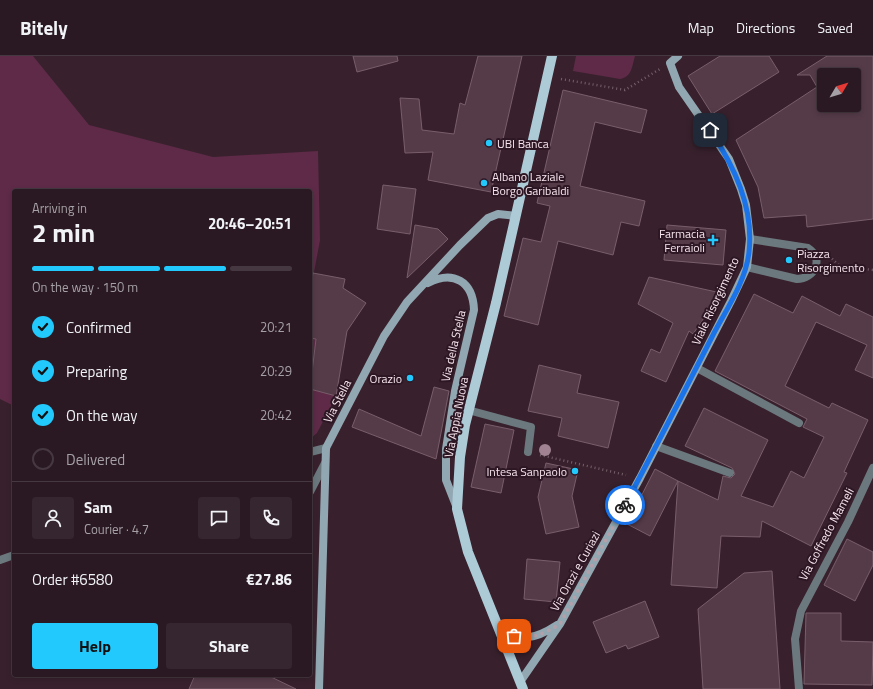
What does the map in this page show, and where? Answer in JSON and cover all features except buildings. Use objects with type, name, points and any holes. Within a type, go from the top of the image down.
[{"type":"main road","name":"Via Appia Nuova","points":[[521,685],[468,552],[457,509],[460,457],[468,410],[516,216],[552,56]]},
{"type":"street","points":[[669,60],[678,56]]},
{"type":"street","name":"Viale Risorgimento","points":[[656,446],[746,267],[750,239],[746,206],[736,174],[719,143],[679,87],[669,60]]},
{"type":"street","points":[[423,285],[460,245],[488,218],[498,214],[516,216]]},
{"type":"street","points":[[746,267],[797,279],[803,279],[812,273],[816,264],[814,255],[808,248],[750,239]]},
{"type":"street","name":"Via della Stella","points":[[423,285],[436,278],[446,276],[455,277],[464,283],[474,300],[474,310],[455,391],[446,448],[446,480],[457,509]]},
{"type":"street","name":"Via Stella","points":[[319,689],[326,448],[384,336],[408,302],[423,285]]},
{"type":"street","points":[[696,368],[799,423]]},
{"type":"street","points":[[468,410],[531,427],[528,452]]},
{"type":"street","points":[[656,446],[730,473]]},
{"type":"street","name":"Via Orazi e Curiazi","points":[[521,685],[560,624],[656,446]]},
{"type":"street","points":[[312,452],[326,448]]},
{"type":"street","points":[[312,488],[325,463]]},
{"type":"street","name":"Via Goffredo Mameli","points":[[799,689],[795,639],[801,611],[848,522],[873,468]]},
{"type":"street","points":[[0,560],[12,556]]},
{"type":"street","name":"Via Orazi e Curiazi","points":[[498,627],[514,636],[523,638],[542,634],[560,624]]},
{"type":"path","points":[[547,77],[625,90],[669,60]]},
{"type":"path","points":[[825,254],[834,259],[840,266],[873,270]]},
{"type":"path","points":[[823,278],[832,274],[840,266]]},
{"type":"path","points":[[528,452],[640,478]]},
{"type":"shaded area","points":[[0,56],[33,56],[89,125],[213,157],[318,151],[320,240],[312,283],[312,189],[12,189],[12,405],[0,399]]},
{"type":"shaded area","points":[[576,56],[635,56],[629,73],[624,78],[620,79],[573,71]]},
{"type":"shaded area","points":[[312,338],[316,339],[312,372]]},
{"type":"shaded area","points":[[312,390],[336,396],[317,433],[312,437]]},
{"type":"way so far","points":[[514,636],[523,638],[532,637],[542,634],[560,624],[625,505]]},
{"type":"place","name":"UBI Banca","points":[[489,143]]},
{"type":"place","name":"Albano Laziale Borgo Garibaldi","points":[[484,183]]},
{"type":"place","name":"Farmacia Ferraioli","points":[[713,240]]},
{"type":"place","name":"Piazza Risorgimento","points":[[789,260]]},
{"type":"place","name":"Orazio","points":[[410,378]]},
{"type":"place","name":"Intesa Sanpaolo","points":[[575,471]]},
{"type":"route","points":[[625,505],[731,301],[748,260],[750,239],[746,206],[736,174],[729,159],[710,130]]}]
